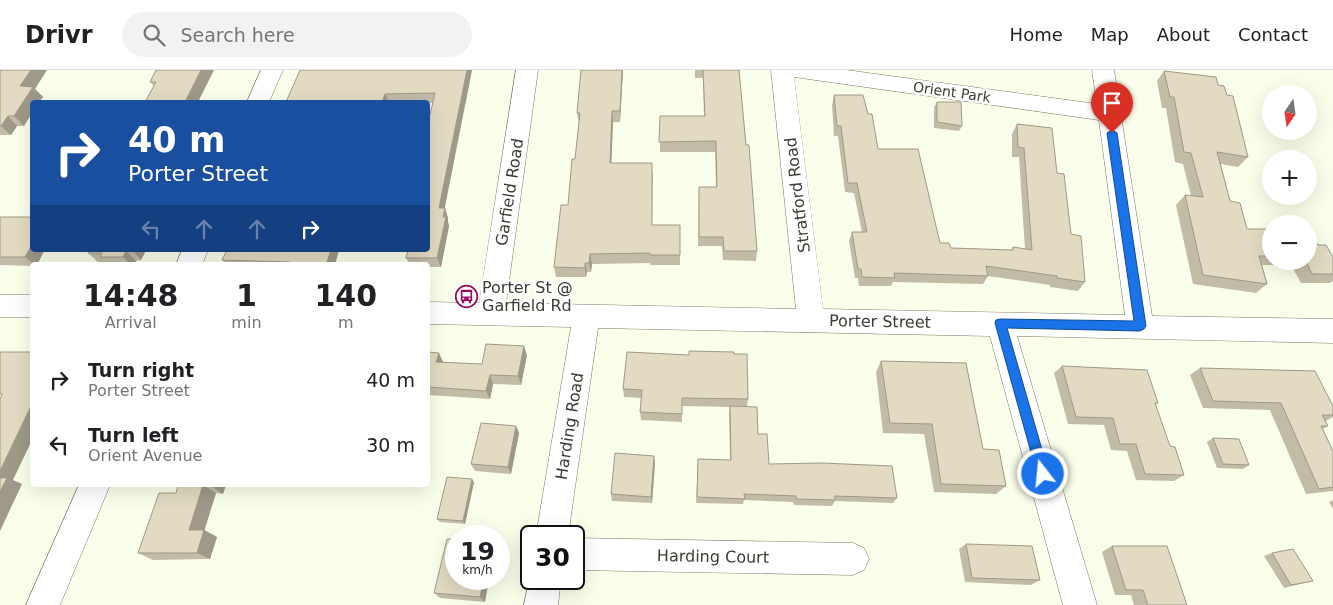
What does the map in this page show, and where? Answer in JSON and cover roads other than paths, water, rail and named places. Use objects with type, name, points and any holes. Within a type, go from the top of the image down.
[{"type":"street","points":[[259,100],[272,70]]},
{"type":"street","name":"Garfield Road","points":[[490,314],[527,70]]},
{"type":"street","name":"Stratford Road","points":[[782,70],[811,320]]},
{"type":"street","name":"Orient Park","points":[[794,70],[1109,114]]},
{"type":"street","points":[[1103,70],[1140,326]]},
{"type":"street","points":[[0,306],[30,306]]},
{"type":"street","name":"Porter Street","points":[[430,313],[1140,326],[1330,334]]},
{"type":"street","name":"Harding Road","points":[[554,525],[586,316]]},
{"type":"street","points":[[1000,323],[1080,605]]},
{"type":"street","points":[[43,605],[94,487]]},
{"type":"street","name":"Harding Court","points":[[585,554],[853,559]]},
{"type":"street","points":[[541,605],[543,590]]},
{"type":"place","name":"Porter St @ Garfield Rd","points":[[466,296]]}]
